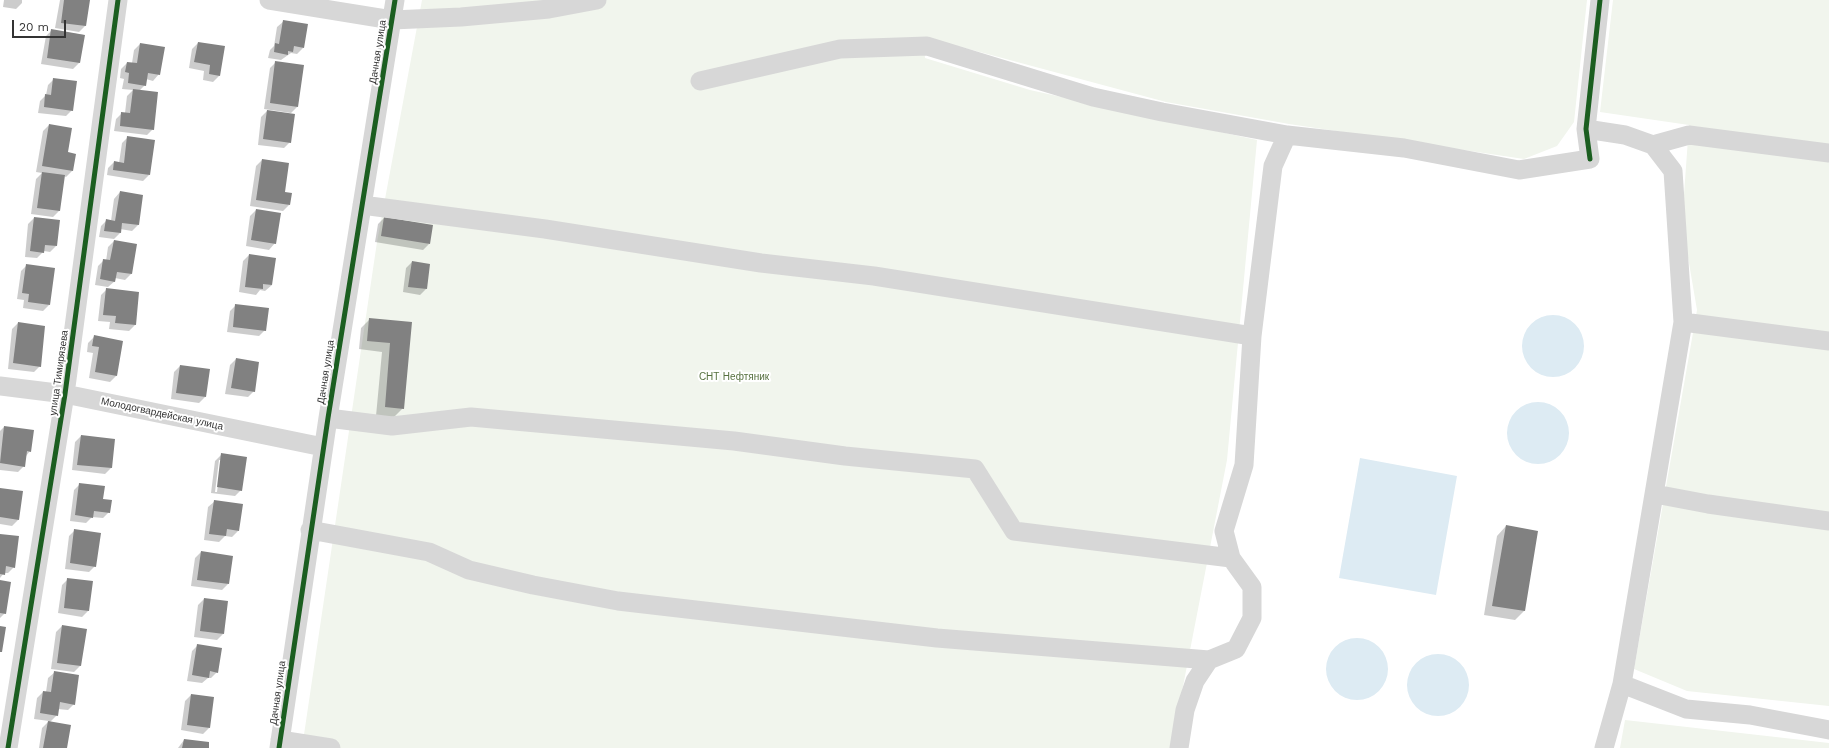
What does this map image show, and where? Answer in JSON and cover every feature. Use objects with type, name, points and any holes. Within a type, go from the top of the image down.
[{"type":"street","name":"улица Тимирязева","points":[[8,748],[65,394],[118,0]]},
{"type":"street","points":[[269,0],[392,20],[468,17],[549,9],[597,0]]},
{"type":"street","name":"Дачная улица","points":[[279,744],[310,530],[395,0]]},
{"type":"street","points":[[700,81],[840,49],[928,46],[1093,97],[1162,112],[1287,135],[1404,148],[1519,170],[1590,159],[1586,129],[1600,0]]},
{"type":"street","points":[[1586,129],[1625,135],[1653,145],[1673,171],[1684,322],[1622,684],[1604,748]]},
{"type":"street","points":[[310,530],[429,552],[469,570],[533,585],[618,601],[734,613],[937,638],[1209,660],[1236,649],[1252,618],[1252,587],[1231,558],[1224,531],[1244,465],[1252,336],[1272,166],[1287,135]]},
{"type":"street","points":[[1653,145],[1689,135],[1829,153]]},
{"type":"street","points":[[362,205],[546,229],[761,263],[874,276],[1252,336]]},
{"type":"street","points":[[1684,322],[1829,341]]},
{"type":"street","name":"Молодогвардейская улица","points":[[0,386],[65,394],[323,447]]},
{"type":"street","points":[[328,418],[392,426],[470,418],[734,441],[845,456],[975,469],[1014,531],[1231,558]]},
{"type":"street","points":[[1655,494],[1708,504],[1829,520]]},
{"type":"street","points":[[1179,748],[1185,710],[1195,681],[1209,660]]},
{"type":"street","points":[[1622,684],[1686,709],[1750,715],[1829,730]]},
{"type":"street","points":[[279,744],[331,748]]},
{"type":"green space","name":"СНТ Нефтяник","points":[[422,0],[1587,0],[1574,122],[1557,146],[1524,159],[1289,124],[1166,102],[924,37],[925,58],[1030,90],[1257,140],[1227,460],[1171,748],[302,748],[377,242]]},
{"type":"green space","points":[[1613,0],[1829,0],[1829,706],[1687,691],[1634,669],[1697,310],[1682,222],[1689,125],[1600,112]]},
{"type":"green space","points":[[1625,720],[1829,743],[1829,748],[1620,748]]},
{"type":"shaded area","points":[[1553,315],[1565,317],[1575,324],[1582,334],[1584,346],[1582,358],[1575,368],[1565,375],[1553,377],[1541,375],[1531,368],[1524,358],[1522,346],[1524,334],[1531,324],[1541,317]]},
{"type":"shaded area","points":[[1538,402],[1550,404],[1560,411],[1567,421],[1569,433],[1567,445],[1560,455],[1550,462],[1538,464],[1526,462],[1516,455],[1509,445],[1507,433],[1509,421],[1516,411],[1526,404]]},
{"type":"shaded area","points":[[1360,458],[1457,476],[1436,595],[1339,578]]},
{"type":"shaded area","points":[[1357,638],[1369,640],[1379,647],[1386,657],[1388,669],[1386,681],[1379,691],[1369,698],[1357,700],[1345,698],[1335,691],[1328,681],[1326,669],[1328,657],[1335,647],[1345,640]]},
{"type":"shaded area","points":[[1438,654],[1450,656],[1460,663],[1467,673],[1469,685],[1467,697],[1460,707],[1450,714],[1438,716],[1426,714],[1416,707],[1409,697],[1407,685],[1409,673],[1416,663],[1426,656]]},
{"type":"building","points":[[64,0],[90,0],[86,26],[61,23]]},
{"type":"building","points":[[283,20],[308,24],[304,48],[294,46],[293,52],[288,51],[288,55],[274,52],[275,43],[279,44]]},
{"type":"building","points":[[51,29],[85,35],[80,63],[47,58]]},
{"type":"building","points":[[198,42],[225,46],[220,76],[209,74],[210,65],[194,62]]},
{"type":"building","points":[[140,43],[165,47],[160,75],[148,73],[146,86],[128,83],[129,73],[125,72],[127,62],[137,63]]},
{"type":"building","points":[[275,61],[304,65],[298,107],[270,103]]},
{"type":"building","points":[[53,78],[77,81],[73,111],[44,107],[45,94],[51,95]]},
{"type":"building","points":[[133,89],[158,92],[154,130],[120,126],[121,112],[130,113]]},
{"type":"building","points":[[267,110],[295,114],[291,143],[263,139]]},
{"type":"building","points":[[49,124],[72,128],[68,152],[76,154],[73,171],[42,166]]},
{"type":"building","points":[[127,136],[155,140],[150,175],[113,170],[114,161],[124,163]]},
{"type":"building","points":[[262,159],[289,163],[285,192],[292,193],[290,205],[256,200]]},
{"type":"building","points":[[42,172],[65,175],[60,211],[37,208]]},
{"type":"building","points":[[120,191],[143,195],[139,225],[122,223],[121,233],[104,231],[106,219],[115,221]]},
{"type":"building","points":[[256,209],[281,213],[276,244],[251,240]]},
{"type":"building","points":[[34,217],[60,220],[57,246],[45,245],[44,253],[30,251]]},
{"type":"building","points":[[384,217],[433,225],[430,244],[381,236]]},
{"type":"building","points":[[114,240],[137,244],[132,274],[117,272],[115,282],[100,279],[103,259],[110,260]]},
{"type":"building","points":[[249,254],[276,258],[272,285],[263,284],[263,289],[245,287]]},
{"type":"building","points":[[412,261],[430,264],[427,289],[408,287]]},
{"type":"building","points":[[26,264],[55,268],[50,305],[28,302],[29,294],[22,293]]},
{"type":"building","points":[[106,288],[139,292],[136,325],[115,323],[116,316],[103,315]]},
{"type":"building","points":[[235,304],[269,308],[266,331],[233,327]]},
{"type":"building","points":[[369,318],[412,322],[404,409],[385,407],[390,343],[367,341]]},
{"type":"building","points":[[18,322],[45,326],[41,367],[13,363]]},
{"type":"building","points":[[94,335],[123,341],[117,376],[95,372],[99,347],[92,346]]},
{"type":"building","points":[[236,358],[259,362],[255,392],[231,388]]},
{"type":"building","points":[[180,365],[210,369],[206,397],[176,393]]},
{"type":"building","points":[[4,426],[34,430],[31,452],[27,451],[25,467],[0,463]]},
{"type":"building","points":[[81,435],[115,439],[112,468],[77,465]]},
{"type":"building","points":[[221,453],[247,457],[242,491],[217,487]]},
{"type":"building","points":[[79,483],[105,486],[103,499],[112,500],[110,513],[94,511],[93,518],[75,515]]},
{"type":"building","points":[[0,488],[23,491],[19,520],[0,517]]},
{"type":"building","points":[[214,500],[243,504],[239,531],[227,529],[226,536],[209,534]]},
{"type":"building","points":[[1506,525],[1538,531],[1525,611],[1492,606]]},
{"type":"building","points":[[74,529],[101,533],[96,567],[70,563]]},
{"type":"building","points":[[0,534],[19,536],[15,568],[6,566],[5,575],[0,574]]},
{"type":"building","points":[[201,551],[233,556],[229,584],[197,580]]},
{"type":"building","points":[[67,578],[93,581],[89,611],[64,608]]},
{"type":"building","points":[[0,580],[11,582],[6,614],[0,613]]},
{"type":"building","points":[[204,598],[228,601],[224,634],[200,631]]},
{"type":"building","points":[[62,625],[87,629],[81,666],[57,663]]},
{"type":"building","points":[[0,626],[6,627],[2,652],[0,652]]},
{"type":"building","points":[[197,644],[222,648],[218,673],[210,671],[209,678],[192,675]]},
{"type":"building","points":[[54,671],[79,675],[75,705],[60,702],[58,716],[40,713],[43,691],[51,692]]},
{"type":"building","points":[[191,694],[214,697],[210,728],[187,725]]},
{"type":"building","points":[[48,721],[71,725],[67,748],[43,748]]},
{"type":"building","points":[[184,739],[209,742],[209,748],[182,748]]},
{"type":"cycle path","points":[[8,748],[65,394],[118,0]]},
{"type":"cycle path","points":[[279,748],[328,418],[395,0]]},
{"type":"cycle path","points":[[1590,159],[1586,129],[1600,0]]}]
